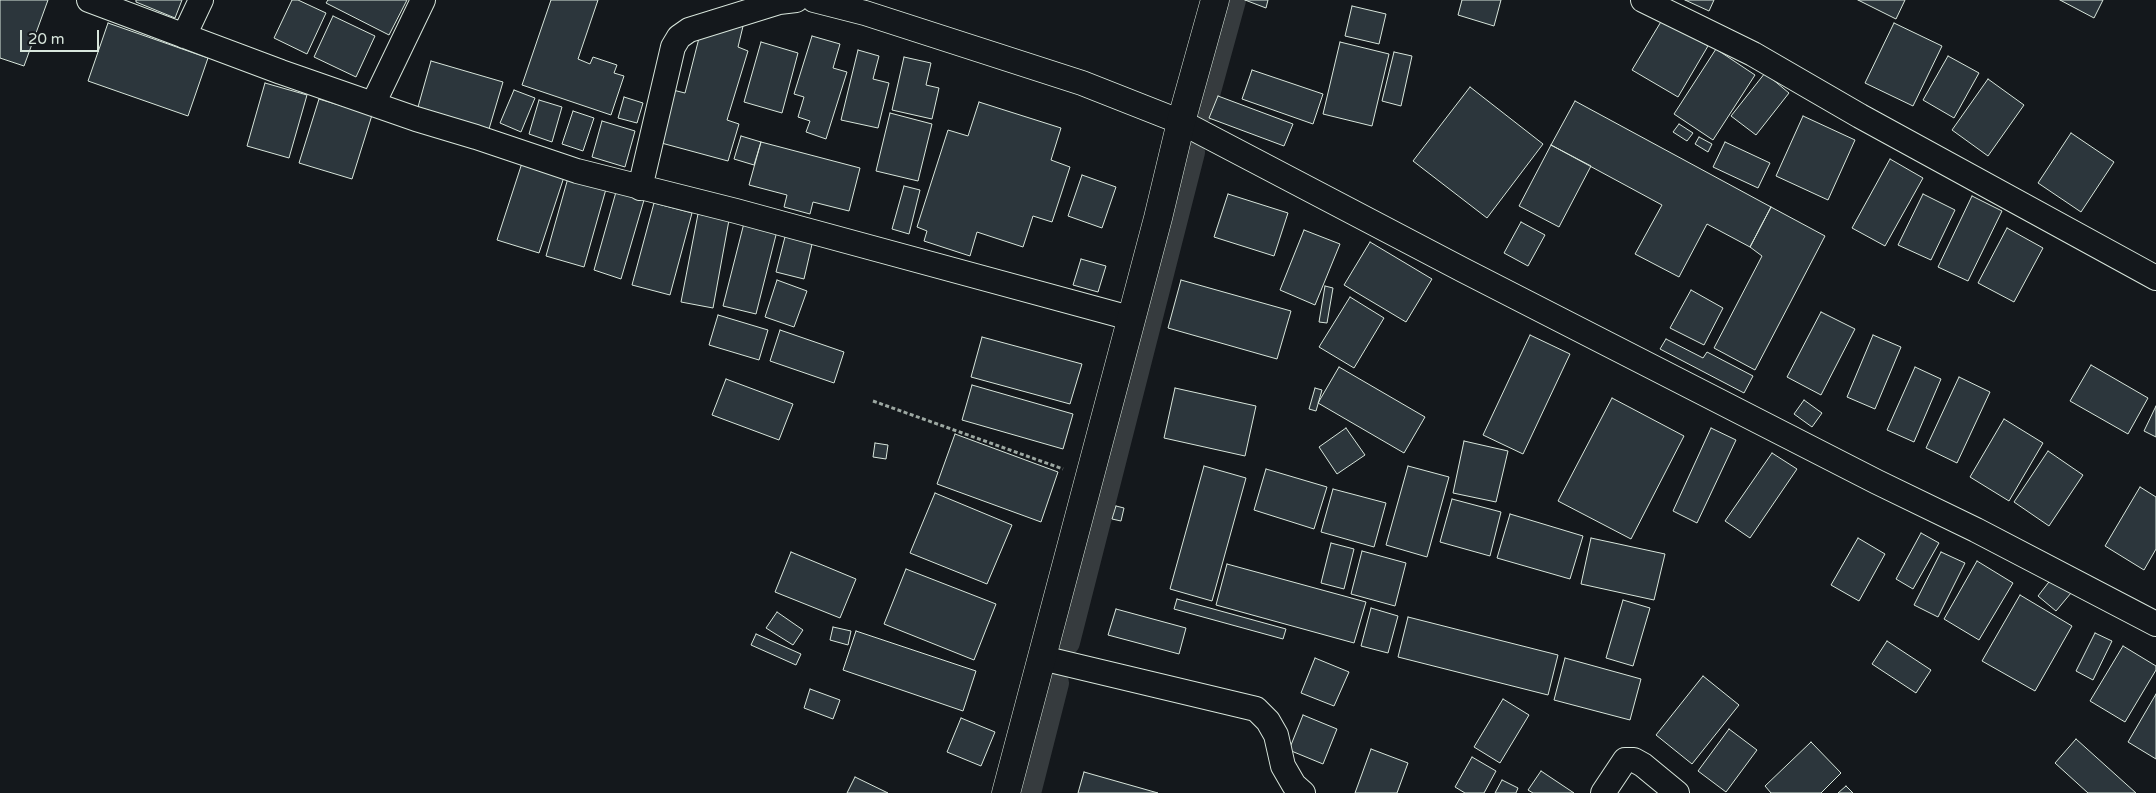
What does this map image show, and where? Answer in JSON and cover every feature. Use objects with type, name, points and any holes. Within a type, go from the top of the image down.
[{"type":"main road","points":[[1006,793],[1090,478],[1130,318],[1158,218],[1181,122],[1215,0]]},
{"type":"street","points":[[89,0],[373,104],[577,171],[762,218],[1130,318]]},
{"type":"street","points":[[184,36],[201,0]]},
{"type":"street","points":[[373,104],[423,0]]},
{"type":"street","points":[[640,188],[673,47],[679,37],[689,30],[779,2],[796,0]]},
{"type":"street","points":[[814,0],[865,13],[1082,83],[1181,122],[1463,270],[1876,482],[1976,530],[2156,624]]},
{"type":"street","points":[[1643,0],[1753,54],[1860,116],[2156,278]]},
{"type":"street","points":[[1042,658],[1256,709],[1268,721],[1276,735],[1283,766],[1294,785],[1303,793]]},
{"type":"street","points":[[1603,793],[1625,760],[1634,760],[1643,765],[1677,793]]},
{"type":"path","points":[[873,401],[1090,478]]},
{"type":"building","points":[[0,0],[48,0],[24,66],[0,58]]},
{"type":"building","points":[[136,0],[182,0],[175,18],[136,2]]},
{"type":"building","points":[[292,0],[298,0],[326,13],[307,54],[274,38]]},
{"type":"building","points":[[328,0],[407,0],[389,35],[326,3]]},
{"type":"building","points":[[551,0],[598,0],[578,59],[590,64],[593,57],[617,65],[614,73],[624,76],[611,115],[522,85]]},
{"type":"building","points":[[1245,0],[1268,0],[1266,8]]},
{"type":"building","points":[[1462,0],[1501,0],[1494,26],[1458,15]]},
{"type":"building","points":[[1685,0],[1714,0],[1709,11]]},
{"type":"building","points":[[1858,0],[1905,0],[1896,19]]},
{"type":"building","points":[[2060,0],[2103,0],[2094,18]]},
{"type":"building","points":[[1352,6],[1386,14],[1379,44],[1345,36]]},
{"type":"building","points":[[333,16],[375,36],[356,77],[314,57]]},
{"type":"building","points":[[745,18],[738,47],[748,51],[727,120],[739,124],[728,161],[654,141],[669,89],[685,93],[699,38]]},
{"type":"building","points":[[1662,20],[1708,46],[1678,97],[1632,70]]},
{"type":"building","points":[[108,23],[208,58],[188,116],[88,81]]},
{"type":"building","points":[[1894,23],[1942,46],[1913,106],[1865,83]]},
{"type":"building","points":[[812,36],[840,44],[833,68],[847,72],[826,139],[806,132],[810,121],[798,117],[804,97],[794,94]]},
{"type":"building","points":[[761,42],[798,53],[782,113],[744,102]]},
{"type":"building","points":[[1340,42],[1389,54],[1372,126],[1323,114]]},
{"type":"building","points":[[1716,49],[1755,75],[1713,140],[1674,114]]},
{"type":"building","points":[[858,50],[879,56],[873,79],[889,83],[878,128],[841,120]]},
{"type":"building","points":[[1394,52],[1412,56],[1401,106],[1382,101]]},
{"type":"building","points":[[1948,56],[1979,73],[1954,118],[1923,100]]},
{"type":"building","points":[[904,57],[931,63],[926,85],[939,88],[932,119],[892,110]]},
{"type":"building","points":[[431,61],[503,82],[489,129],[418,107]]},
{"type":"building","points":[[1252,70],[1323,94],[1313,124],[1242,99]]},
{"type":"building","points":[[1765,73],[1789,93],[1756,135],[1731,116]]},
{"type":"building","points":[[1988,79],[2024,105],[1988,156],[1952,130]]},
{"type":"building","points":[[265,83],[307,95],[289,158],[247,146]]},
{"type":"building","points":[[1470,87],[1543,144],[1487,218],[1413,161]]},
{"type":"building","points":[[514,90],[535,98],[521,132],[500,123]]},
{"type":"building","points":[[1218,96],[1293,124],[1284,146],[1209,118]]},
{"type":"building","points":[[624,97],[643,103],[637,123],[618,118]]},
{"type":"building","points":[[319,99],[372,115],[352,179],[299,163]]},
{"type":"building","points":[[539,100],[562,107],[552,142],[529,134]]},
{"type":"building","points":[[1575,101],[1771,207],[1750,247],[1707,224],[1679,277],[1635,254],[1662,205],[1551,145]]},
{"type":"building","points":[[979,102],[1061,128],[1051,160],[1070,167],[1052,222],[1033,216],[1023,247],[977,232],[970,256],[924,241],[927,231],[917,227],[948,130],[968,136]]},
{"type":"building","points":[[573,111],[594,118],[583,151],[562,144]]},
{"type":"building","points":[[890,113],[932,124],[918,181],[876,171]]},
{"type":"building","points":[[1803,116],[1855,140],[1828,200],[1776,176]]},
{"type":"building","points":[[602,121],[635,131],[625,167],[592,157]]},
{"type":"building","points":[[1679,124],[1693,133],[1687,141],[1673,132]]},
{"type":"building","points":[[2071,133],[2114,162],[2081,212],[2038,183]]},
{"type":"building","points":[[741,136],[761,142],[754,165],[734,159]]},
{"type":"building","points":[[1699,137],[1712,144],[1708,152],[1695,144]]},
{"type":"building","points":[[761,142],[860,168],[849,211],[813,202],[810,214],[784,207],[787,195],[749,185]]},
{"type":"building","points":[[1725,142],[1770,163],[1758,188],[1713,167]]},
{"type":"building","points":[[1551,145],[1591,166],[1559,227],[1519,206]]},
{"type":"building","points":[[1890,159],[1923,178],[1885,246],[1852,228]]},
{"type":"building","points":[[522,163],[564,177],[539,253],[497,240]]},
{"type":"building","points":[[1082,175],[1116,187],[1102,228],[1068,216]]},
{"type":"building","points":[[568,178],[606,189],[584,267],[546,256]]},
{"type":"building","points":[[904,186],[920,190],[909,234],[892,229]]},
{"type":"building","points":[[616,192],[644,200],[621,279],[594,270]]},
{"type":"building","points":[[1228,194],[1288,213],[1274,256],[1214,237]]},
{"type":"building","points":[[1923,194],[1955,210],[1931,260],[1898,245]]},
{"type":"building","points":[[1972,196],[2002,211],[1968,281],[1938,267]]},
{"type":"building","points":[[654,203],[692,213],[670,295],[632,285]]},
{"type":"building","points":[[1771,207],[1825,236],[1755,370],[1714,348],[1762,256],[1750,247]]},
{"type":"building","points":[[698,214],[729,220],[713,308],[681,302]]},
{"type":"building","points":[[1521,222],[1545,235],[1528,266],[1504,253]]},
{"type":"building","points":[[744,223],[777,231],[756,314],[723,306]]},
{"type":"building","points":[[2007,228],[2043,248],[2014,302],[1978,283]]},
{"type":"building","points":[[1304,230],[1340,244],[1315,305],[1280,290]]},
{"type":"building","points":[[786,233],[813,240],[804,279],[776,272]]},
{"type":"building","points":[[1370,242],[1432,279],[1406,322],[1344,285]]},
{"type":"building","points":[[1081,259],[1106,266],[1098,292],[1073,285]]},
{"type":"building","points":[[777,280],[807,291],[794,327],[765,317]]},
{"type":"building","points":[[1181,280],[1291,311],[1277,359],[1168,328]]},
{"type":"building","points":[[1325,286],[1333,288],[1327,323],[1319,322]]},
{"type":"building","points":[[1691,290],[1723,308],[1704,345],[1670,328]]},
{"type":"building","points":[[1350,297],[1384,318],[1354,368],[1319,347]]},
{"type":"building","points":[[1821,312],[1855,329],[1821,395],[1787,377]]},
{"type":"building","points":[[718,315],[768,330],[759,360],[709,345]]},
{"type":"building","points":[[780,330],[844,352],[834,383],[770,361]]},
{"type":"building","points":[[1530,335],[1570,354],[1523,454],[1483,435]]},
{"type":"building","points":[[1873,335],[1901,347],[1875,409],[1847,397]]},
{"type":"building","points":[[982,337],[1082,364],[1070,404],[971,377]]},
{"type":"building","points":[[1666,339],[1703,358],[1707,352],[1753,376],[1744,393],[1660,349]]},
{"type":"building","points":[[2091,365],[2148,398],[2128,434],[2070,401]]},
{"type":"building","points":[[1339,367],[1425,417],[1404,453],[1318,403]]},
{"type":"building","points":[[1915,367],[1941,379],[1914,442],[1887,430]]},
{"type":"building","points":[[1959,377],[1990,392],[1957,463],[1926,448]]},
{"type":"building","points":[[726,379],[793,404],[779,440],[712,415]]},
{"type":"building","points":[[972,385],[1073,414],[1063,449],[962,420]]},
{"type":"building","points":[[1175,388],[1256,406],[1245,456],[1164,438]]},
{"type":"building","points":[[1315,388],[1322,390],[1316,411],[1309,409]]},
{"type":"building","points":[[1612,398],[1684,436],[1631,539],[1558,501]]},
{"type":"building","points":[[1804,400],[1822,413],[1812,427],[1794,414]]},
{"type":"building","points":[[2156,406],[2156,437],[2144,431]]},
{"type":"building","points":[[2004,419],[2043,443],[2009,501],[1970,477]]},
{"type":"building","points":[[1346,428],[1365,455],[1337,474],[1319,447]]},
{"type":"building","points":[[1711,428],[1736,440],[1697,523],[1673,511]]},
{"type":"building","points":[[955,434],[1058,472],[1041,522],[937,484]]},
{"type":"building","points":[[1464,441],[1508,451],[1496,502],[1453,493]]},
{"type":"building","points":[[875,443],[888,445],[886,459],[873,457]]},
{"type":"building","points":[[2048,451],[2083,475],[2049,526],[2014,502]]},
{"type":"building","points":[[1772,453],[1797,469],[1750,538],[1725,521]]},
{"type":"building","points":[[1204,466],[1246,478],[1212,601],[1170,589]]},
{"type":"building","points":[[1408,466],[1449,477],[1427,557],[1386,545]]},
{"type":"building","points":[[1266,469],[1327,487],[1314,529],[1254,510]]},
{"type":"building","points":[[2140,487],[2156,497],[2156,549],[2144,570],[2105,546]]},
{"type":"building","points":[[1333,489],[1386,503],[1374,547],[1321,532]]},
{"type":"building","points":[[935,493],[1012,525],[987,584],[910,553]]},
{"type":"building","points":[[1452,499],[1501,512],[1490,556],[1440,542]]},
{"type":"building","points":[[1116,506],[1124,508],[1121,521],[1112,519]]},
{"type":"building","points":[[1510,514],[1583,536],[1570,579],[1497,558]]},
{"type":"building","points":[[1921,533],[1939,543],[1913,589],[1896,579]]},
{"type":"building","points":[[1591,538],[1665,554],[1654,600],[1581,584]]},
{"type":"building","points":[[1858,538],[1885,554],[1859,601],[1831,585]]},
{"type":"building","points":[[1331,543],[1354,549],[1344,589],[1321,583]]},
{"type":"building","points":[[1362,551],[1406,563],[1395,606],[1351,594]]},
{"type":"building","points":[[791,552],[856,579],[840,618],[775,592]]},
{"type":"building","points":[[1941,552],[1965,563],[1938,617],[1914,605]]},
{"type":"building","points":[[1977,561],[2013,583],[1979,640],[1944,619]]},
{"type":"building","points":[[1227,564],[1366,602],[1354,643],[1216,605]]},
{"type":"building","points":[[906,569],[996,604],[974,660],[884,624]]},
{"type":"building","points":[[2052,578],[2071,593],[2056,611],[2038,596]]},
{"type":"building","points":[[2020,595],[2072,626],[2035,691],[1982,661]]},
{"type":"building","points":[[1177,599],[1286,629],[1283,639],[1174,609]]},
{"type":"building","points":[[1623,600],[1650,608],[1633,666],[1606,658]]},
{"type":"building","points":[[1371,608],[1398,616],[1388,653],[1361,646]]},
{"type":"building","points":[[1116,609],[1186,628],[1179,654],[1108,635]]},
{"type":"building","points":[[777,612],[803,630],[793,645],[766,628]]},
{"type":"building","points":[[1408,617],[1558,655],[1548,695],[1398,657]]},
{"type":"building","points":[[833,627],[851,631],[848,645],[830,640]]},
{"type":"building","points":[[856,631],[976,671],[963,711],[843,670]]},
{"type":"building","points":[[2095,633],[2112,641],[2093,680],[2076,671]]},
{"type":"building","points":[[756,634],[801,654],[796,665],[751,645]]},
{"type":"building","points":[[1887,641],[1931,670],[1916,693],[1872,664]]},
{"type":"building","points":[[2123,646],[2156,666],[2156,670],[2125,722],[2090,701]]},
{"type":"building","points":[[1315,658],[1349,672],[1334,706],[1301,693]]},
{"type":"building","points":[[1565,658],[1641,679],[1630,720],[1554,700]]},
{"type":"building","points":[[1703,676],[1739,705],[1692,764],[1656,735]]},
{"type":"building","points":[[810,689],[840,700],[833,719],[804,708]]},
{"type":"building","points":[[2156,694],[2156,759],[2128,742]]},
{"type":"building","points":[[1503,699],[1529,715],[1500,763],[1474,747]]},
{"type":"building","points":[[1303,715],[1337,729],[1323,764],[1289,750]]},
{"type":"building","points":[[961,718],[995,732],[981,766],[947,752]]},
{"type":"building","points":[[1729,729],[1757,750],[1726,792],[1698,771]]},
{"type":"building","points":[[2076,739],[2136,793],[2088,793],[2055,763]]},
{"type":"building","points":[[1811,742],[1841,773],[1821,793],[1771,793],[1765,786]]},
{"type":"building","points":[[1371,749],[1408,763],[1397,793],[1355,793]]},
{"type":"building","points":[[1472,757],[1496,771],[1484,793],[1465,793],[1455,787]]},
{"type":"building","points":[[1541,771],[1574,793],[1533,793],[1528,790]]},
{"type":"building","points":[[1084,772],[1158,793],[1078,793]]},
{"type":"building","points":[[855,777],[888,793],[847,793]]},
{"type":"building","points":[[1502,780],[1518,788],[1516,793],[1495,793]]},
{"type":"building","points":[[1846,786],[1853,793],[1838,793]]},
{"type":"waterway","points":[[1202,109],[1232,0]]},
{"type":"waterway","points":[[1066,642],[1191,152]]},
{"type":"waterway","points":[[1027,793],[1055,683]]}]
